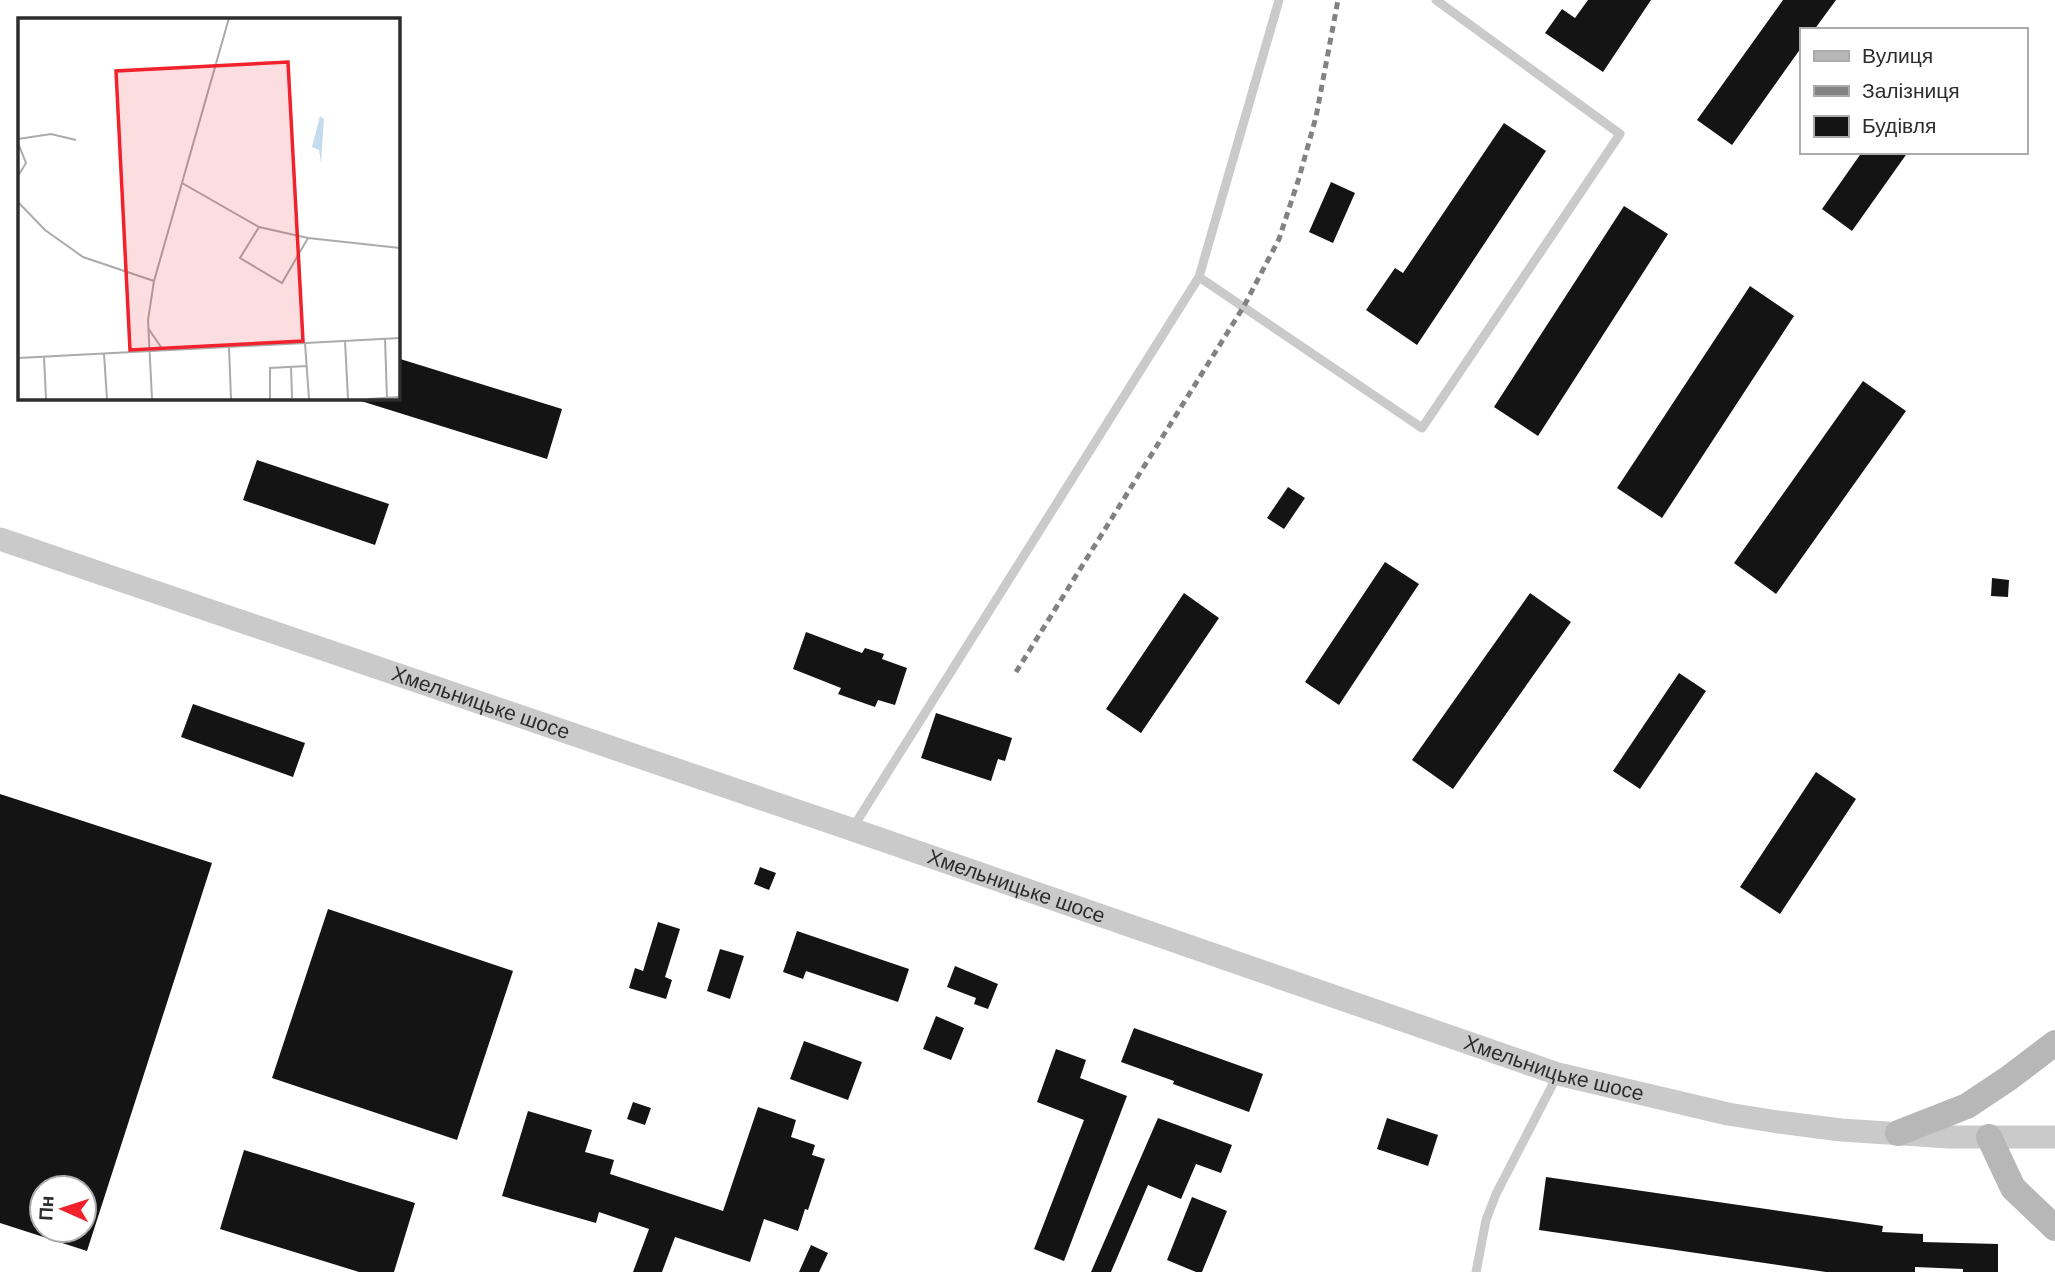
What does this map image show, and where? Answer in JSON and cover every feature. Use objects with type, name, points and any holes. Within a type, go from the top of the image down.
[{"type":"main road","points":[[1898,1133],[1967,1106],[2055,1043]]},
{"type":"main road","points":[[1989,1137],[2013,1188],[2055,1228]]},
{"type":"street","name":"Хмельницьке шосе","points":[[0,538],[1558,1074],[1728,1114],[1829,1128],[2055,1138]]},
{"type":"lane","points":[[852,830],[1199,277],[1279,0]]},
{"type":"lane","points":[[1199,277],[1422,428],[1620,134],[1436,0]]},
{"type":"lane","points":[[1476,1272],[1486,1220],[1496,1194],[1558,1074]]},
{"type":"building","points":[[1588,0],[1651,0],[1603,72],[1545,33],[1562,9],[1575,18]]},
{"type":"building","points":[[1783,0],[1836,0],[1815,28],[1800,28],[1800,49],[1732,145],[1697,120]]},
{"type":"building","points":[[1504,123],[1546,151],[1417,345],[1366,310],[1395,268],[1403,273]]},
{"type":"building","points":[[1861,154],[1907,154],[1852,231],[1822,209]]},
{"type":"building","points":[[1331,182],[1355,193],[1333,243],[1309,232]]},
{"type":"building","points":[[1624,206],[1668,234],[1538,436],[1494,407]]},
{"type":"building","points":[[1750,286],[1794,316],[1662,518],[1617,488]]},
{"type":"building","points":[[399,359],[562,409],[547,459],[361,401],[399,399]]},
{"type":"building","points":[[1863,381],[1906,411],[1776,594],[1734,563]]},
{"type":"building","points":[[257,460],[389,504],[375,545],[243,500]]},
{"type":"building","points":[[1288,487],[1305,498],[1284,529],[1267,518]]},
{"type":"building","points":[[1385,562],[1419,584],[1339,705],[1305,682]]},
{"type":"building","points":[[1992,578],[2009,580],[2008,597],[1991,596]]},
{"type":"building","points":[[1184,593],[1219,618],[1141,733],[1106,709]]},
{"type":"building","points":[[1530,593],[1571,622],[1453,789],[1412,760]]},
{"type":"building","points":[[806,632],[862,653],[865,648],[884,654],[882,659],[907,668],[895,705],[878,700],[875,707],[838,694],[841,688],[793,669]]},
{"type":"building","points":[[1679,673],[1706,691],[1640,789],[1613,771]]},
{"type":"building","points":[[193,704],[305,743],[293,777],[181,737]]},
{"type":"building","points":[[936,713],[1012,738],[1005,761],[998,759],[991,781],[921,758]]},
{"type":"building","points":[[1816,772],[1856,799],[1780,914],[1740,887]]},
{"type":"building","points":[[0,794],[212,863],[98,1217],[98,1174],[28,1174],[28,1232],[0,1223]]},
{"type":"building","points":[[760,867],[776,873],[769,890],[754,884]]},
{"type":"building","points":[[328,909],[513,971],[457,1140],[272,1078]]},
{"type":"building","points":[[658,922],[680,929],[665,977],[672,980],[666,999],[629,988],[635,968],[643,971]]},
{"type":"building","points":[[797,931],[909,969],[898,1002],[806,971],[803,979],[783,972]]},
{"type":"building","points":[[720,949],[744,956],[730,999],[707,991]]},
{"type":"building","points":[[955,966],[998,984],[988,1009],[974,1004],[976,998],[947,987]]},
{"type":"building","points":[[936,1016],[964,1028],[951,1060],[923,1049]]},
{"type":"building","points":[[1134,1028],[1263,1074],[1249,1112],[1121,1062]]},
{"type":"building","points":[[804,1041],[862,1062],[848,1100],[790,1079]]},
{"type":"building","points":[[1056,1049],[1086,1060],[1080,1078],[1127,1096],[1064,1261],[1034,1249],[1084,1120],[1037,1102]]},
{"type":"building","points":[[633,1102],[651,1108],[645,1125],[627,1119]]},
{"type":"building","points":[[758,1107],[796,1120],[791,1137],[815,1145],[812,1155],[825,1159],[798,1231],[764,1219],[750,1262],[675,1237],[662,1272],[633,1272],[649,1229],[599,1212],[596,1223],[502,1196],[528,1111],[592,1130],[585,1152],[614,1160],[610,1174],[723,1211]]},
{"type":"building","points":[[1158,1118],[1232,1145],[1221,1173],[1196,1164],[1181,1199],[1148,1185],[1111,1272],[1091,1272]]},
{"type":"building","points":[[1387,1118],[1438,1135],[1428,1166],[1377,1149]]},
{"type":"building","points":[[244,1150],[415,1203],[394,1272],[359,1272],[220,1229]]},
{"type":"building","points":[[1546,1177],[1883,1226],[1882,1232],[1923,1234],[1923,1242],[1998,1244],[1998,1272],[1963,1272],[1963,1269],[1915,1267],[1915,1272],[1826,1272],[1539,1230]]},
{"type":"building","points":[[1192,1197],[1227,1211],[1202,1272],[1167,1260]]},
{"type":"building","points":[[65,1244],[89,1244],[87,1251]]},
{"type":"building","points":[[811,1245],[828,1253],[819,1272],[799,1272]]},
{"type":"railway","points":[[1016,672],[1244,306],[1279,239],[1316,117],[1338,0]]}]
